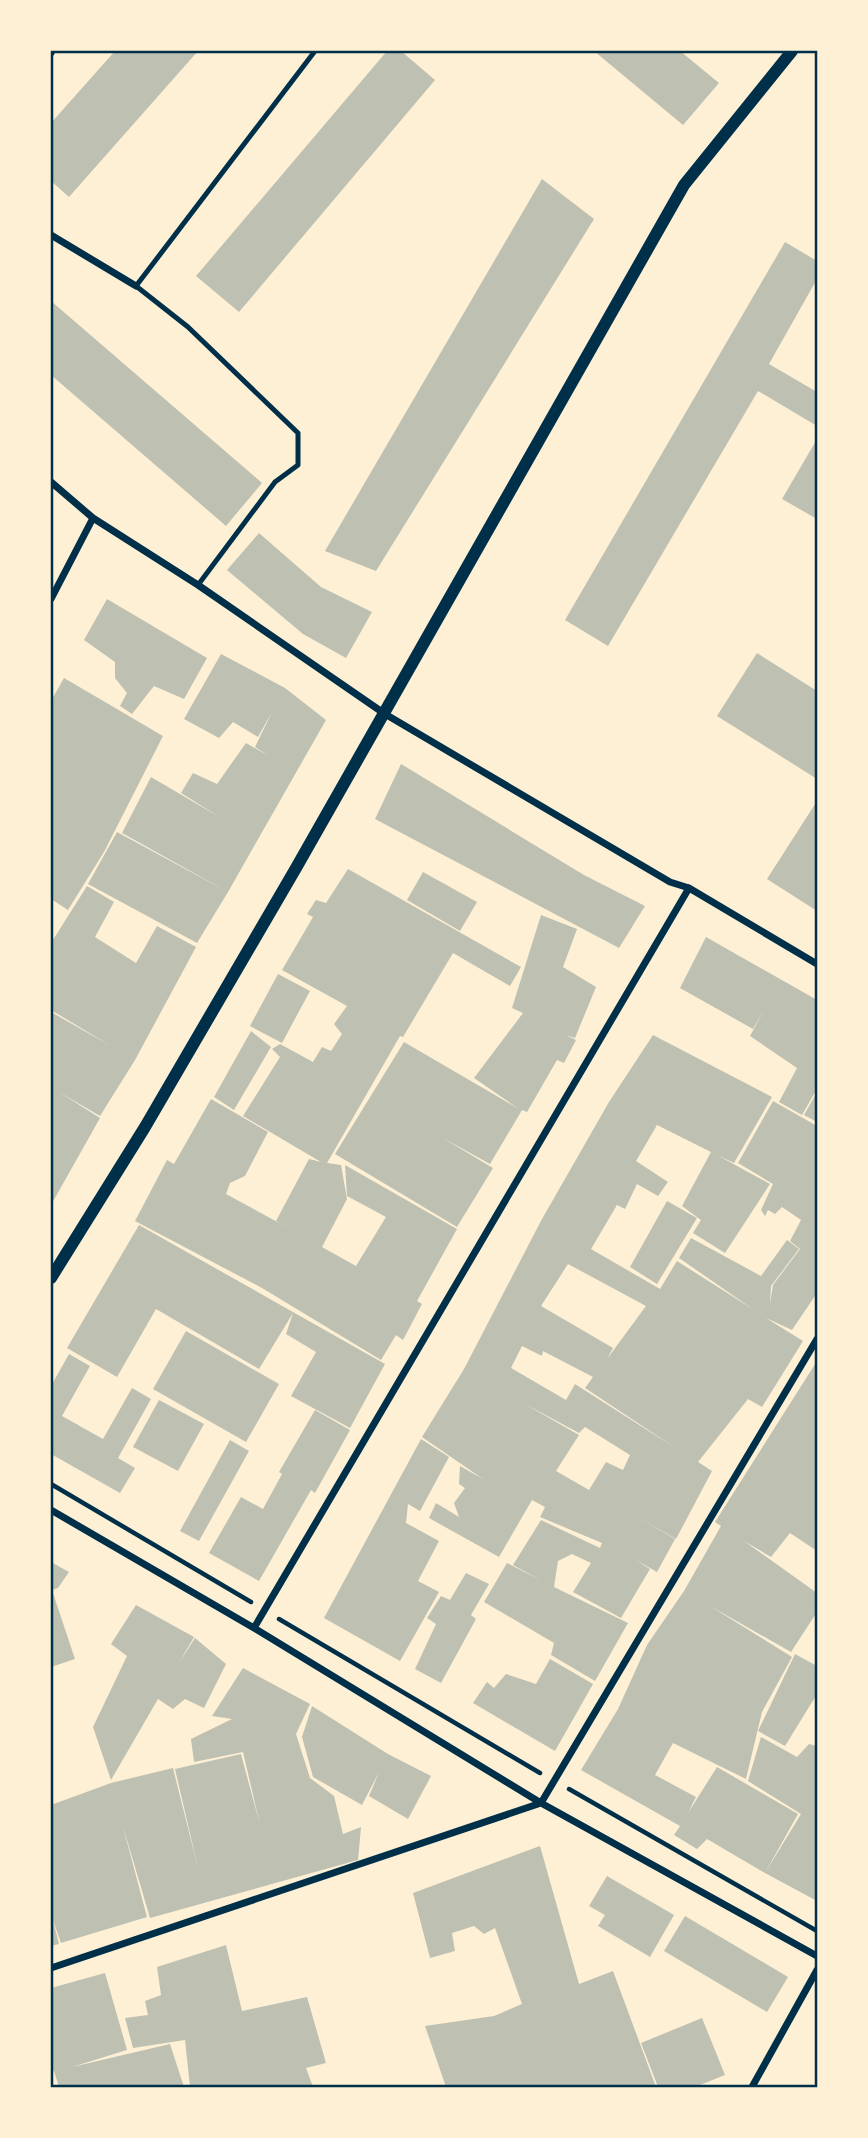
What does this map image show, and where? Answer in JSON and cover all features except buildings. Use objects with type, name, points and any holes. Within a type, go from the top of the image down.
[{"type":"street","points":[[51,1278],[152,1115],[384,714],[684,185],[792,51]]},
{"type":"street","points":[[51,235],[136,286]]},
{"type":"street","points":[[51,482],[93,518],[198,585],[384,714],[670,883],[689,888],[817,964]]},
{"type":"street","points":[[51,599],[93,518]]},
{"type":"street","points":[[254,1628],[689,888]]},
{"type":"street","points":[[51,1968],[541,1802],[817,1339]]},
{"type":"street","points":[[51,1510],[254,1628],[541,1802],[817,1956]]},
{"type":"street","points":[[752,2087],[817,1970]]},
{"type":"lane","points":[[198,585],[275,482],[298,465],[298,433],[188,327],[136,286],[314,51]]},
{"type":"path","points":[[51,1484],[554,1781],[817,1931]]}]
